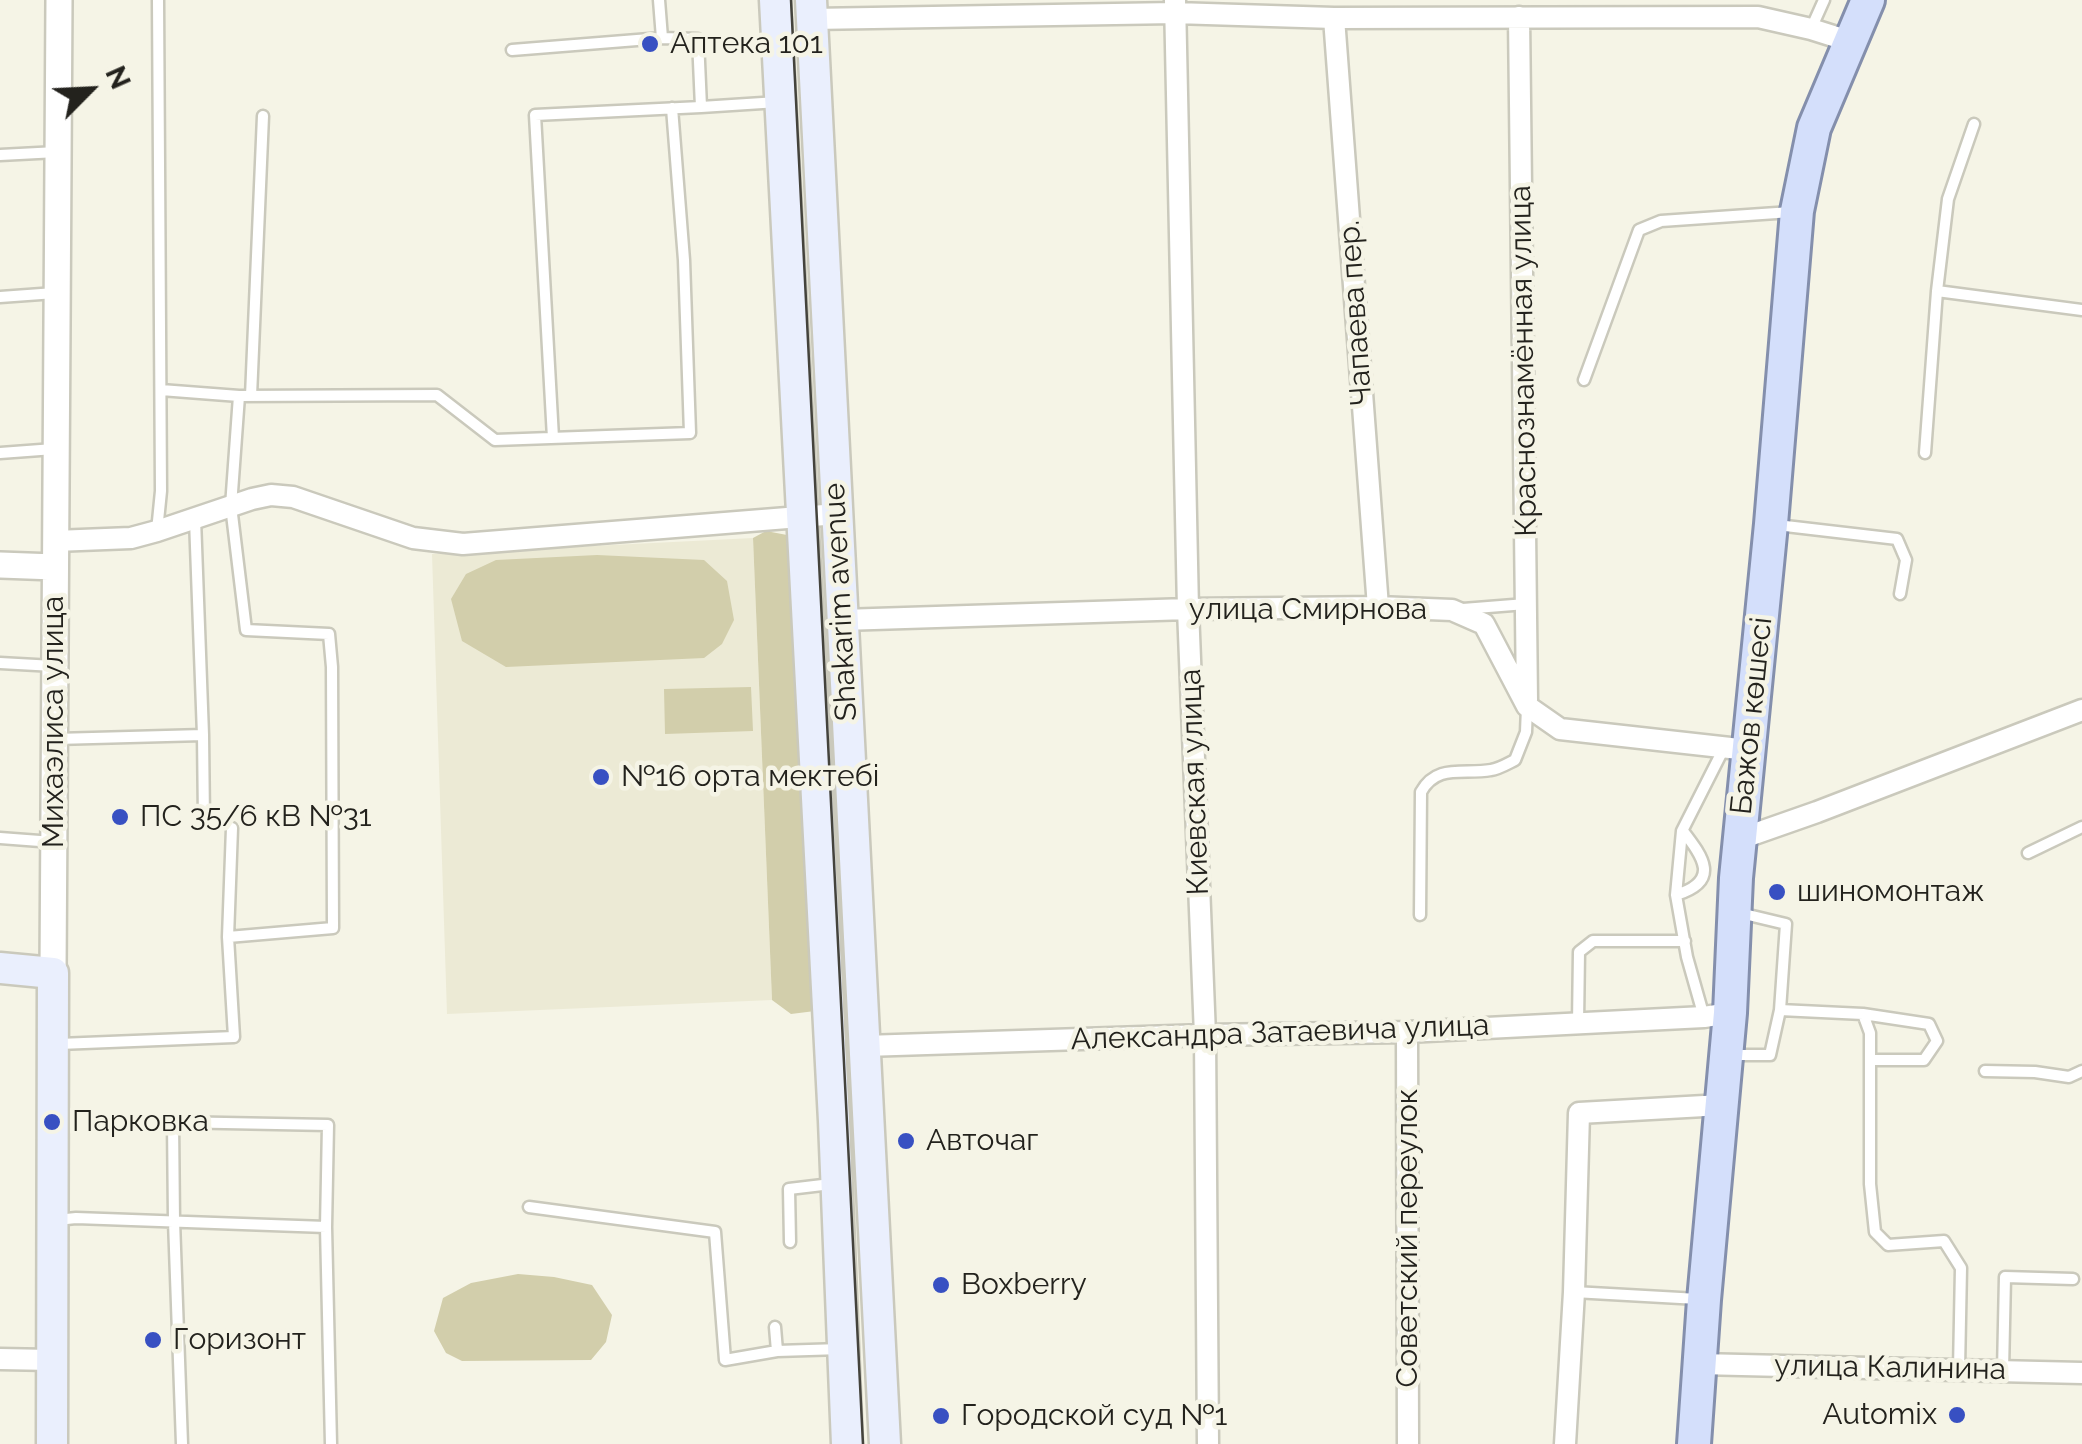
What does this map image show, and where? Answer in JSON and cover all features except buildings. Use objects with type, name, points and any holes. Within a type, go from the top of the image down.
[{"type":"main road","name":"Бажов көшесі","points":[[1694,1444],[1726,1055],[1717,1015],[1736,912],[1740,839],[1736,748],[1771,524],[1797,211],[1814,128],[1868,0]]},
{"type":"main road","points":[[776,11],[812,10]]},
{"type":"main road","name":"Shakarim avenue","points":[[812,10],[886,1444]]},
{"type":"main road","name":"Shakarim avenue","points":[[776,11],[848,1444]]},
{"type":"main road","name":"улица Смирнова","points":[[807,620],[842,620]]},
{"type":"main road","points":[[0,968],[52,973]]},
{"type":"main road","name":"Михаэлиса улица","points":[[52,973],[52,1444]]},
{"type":"main road","name":"Александра Затаевича улица","points":[[830,1048],[865,1046]]},
{"type":"street","name":"Михаэлиса улица","points":[[52,973],[59,0]]},
{"type":"street","points":[[812,10],[1175,7],[1334,18],[1758,17],[1849,41]]},
{"type":"street","name":"Киевская улица","points":[[1175,7],[1188,609],[1206,1035],[1208,1444]]},
{"type":"street","name":"Краснознамённая улица","points":[[1519,16],[1527,706]]},
{"type":"street","name":"Чапаева пер.","points":[[1334,18],[1378,607]]},
{"type":"street","points":[[0,565],[157,532],[271,495],[294,497],[413,538],[463,544],[837,514]]},
{"type":"street","name":"улица Смирнова","points":[[842,620],[1188,609],[1452,610],[1484,624],[1527,706]]},
{"type":"street","points":[[1527,706],[1560,728],[1736,748]]},
{"type":"street","points":[[1740,839],[2082,710]]},
{"type":"street","name":"Александра Затаевича улица","points":[[865,1046],[1407,1032],[1717,1015]]},
{"type":"street","name":"Советский переулок","points":[[1407,1032],[1408,1444]]},
{"type":"street","points":[[1565,1444],[1579,1113],[1722,1105]]},
{"type":"street","points":[[0,1359],[51,1360]]},
{"type":"street","name":"улица Калинина","points":[[1699,1364],[2082,1373]]},
{"type":"lane","points":[[157,532],[162,491],[158,0]]},
{"type":"lane","points":[[660,0],[662,38]]},
{"type":"lane","points":[[1811,28],[1824,0]]},
{"type":"lane","points":[[512,50],[662,38],[698,39],[701,106]]},
{"type":"lane","points":[[553,438],[535,115],[780,102]]},
{"type":"lane","points":[[161,390],[245,396],[437,395],[495,440],[690,433],[684,260],[672,108]]},
{"type":"lane","points":[[228,937],[333,928],[329,634],[246,630],[232,506],[245,396],[263,116]]},
{"type":"lane","points":[[1925,453],[1948,200],[1974,124]]},
{"type":"lane","points":[[0,156],[58,152]]},
{"type":"lane","points":[[1584,380],[1639,230],[1662,221],[1797,211]]},
{"type":"lane","points":[[0,297],[56,292]]},
{"type":"lane","points":[[1937,292],[2082,310]]},
{"type":"lane","points":[[0,453],[55,449]]},
{"type":"lane","points":[[195,518],[204,820]]},
{"type":"lane","points":[[1771,524],[1897,540],[1906,560],[1900,594]]},
{"type":"lane","points":[[1452,610],[1528,604]]},
{"type":"lane","points":[[0,664],[54,666]]},
{"type":"lane","points":[[1420,915],[1420,799],[1424,785],[1442,772],[1493,770],[1515,760],[1526,732],[1527,706]]},
{"type":"lane","points":[[54,740],[203,735]]},
{"type":"lane","points":[[1717,1015],[1684,941],[1676,895],[1682,830],[1736,748]]},
{"type":"lane","points":[[2028,854],[2082,827]]},
{"type":"lane","points":[[53,1044],[234,1036],[228,937],[232,828]]},
{"type":"lane","points":[[1676,895],[1693,890],[1703,875],[1703,857],[1682,830]]},
{"type":"lane","points":[[0,838],[53,842]]},
{"type":"lane","points":[[1703,875],[1736,878]]},
{"type":"lane","points":[[1726,1055],[1770,1055],[1780,1010],[1786,924],[1736,912]]},
{"type":"lane","points":[[1578,1023],[1579,952],[1593,941],[1684,941]]},
{"type":"lane","points":[[1780,1010],[1863,1014],[1929,1024],[1937,1041],[1924,1060],[1870,1060]]},
{"type":"lane","points":[[1863,1014],[1870,1033],[1870,1184],[1876,1232],[1888,1245],[1944,1241],[1961,1268],[1959,1369]]},
{"type":"lane","points":[[1985,1071],[2070,1077],[2082,1071]]},
{"type":"lane","points":[[182,1444],[173,1122],[328,1125],[331,1444]]},
{"type":"lane","points":[[790,1242],[788,1189],[837,1183]]},
{"type":"lane","points":[[530,1207],[715,1232],[724,1360],[777,1351],[842,1349]]},
{"type":"lane","points":[[52,1221],[76,1218],[326,1227]]},
{"type":"lane","points":[[2003,1371],[2005,1277],[2073,1279]]},
{"type":"lane","points":[[1574,1292],[1704,1300]]},
{"type":"lane","points":[[774,1327],[777,1351]]},
{"type":"shaded area","points":[[766,531],[787,535],[815,1011],[791,1014],[772,1000],[753,538]]},
{"type":"shaded area","name":"№16 орта мектебі","points":[[753,538],[772,1000],[447,1014],[432,554]]},
{"type":"shaded area","points":[[597,555],[704,560],[727,581],[734,620],[722,644],[704,658],[506,667],[462,641],[451,599],[466,574],[496,560]]},
{"type":"shaded area","points":[[751,687],[753,731],[665,734],[664,689]]},
{"type":"shaded area","points":[[518,1274],[592,1285],[612,1315],[606,1342],[591,1360],[462,1361],[446,1353],[434,1331],[443,1298],[471,1283]]},
{"type":"tram line","points":[[791,0],[863,1444]]},
{"type":"place","name":"Аптека 101","points":[[650,44]]},
{"type":"place","name":"№16 орта мектебі","points":[[601,777]]},
{"type":"place","name":"ПС 35/6 кВ №31","points":[[120,817]]},
{"type":"place","name":"шиномонтаж","points":[[1777,892]]},
{"type":"place","name":"Парковка","points":[[52,1122]]},
{"type":"place","name":"Авточаг","points":[[906,1141]]},
{"type":"place","name":"Boxberry","points":[[941,1285]]},
{"type":"place","name":"Горизонт","points":[[153,1340]]},
{"type":"place","name":"Automix","points":[[1957,1415]]},
{"type":"place","name":"Городской суд №1","points":[[941,1416]]}]
